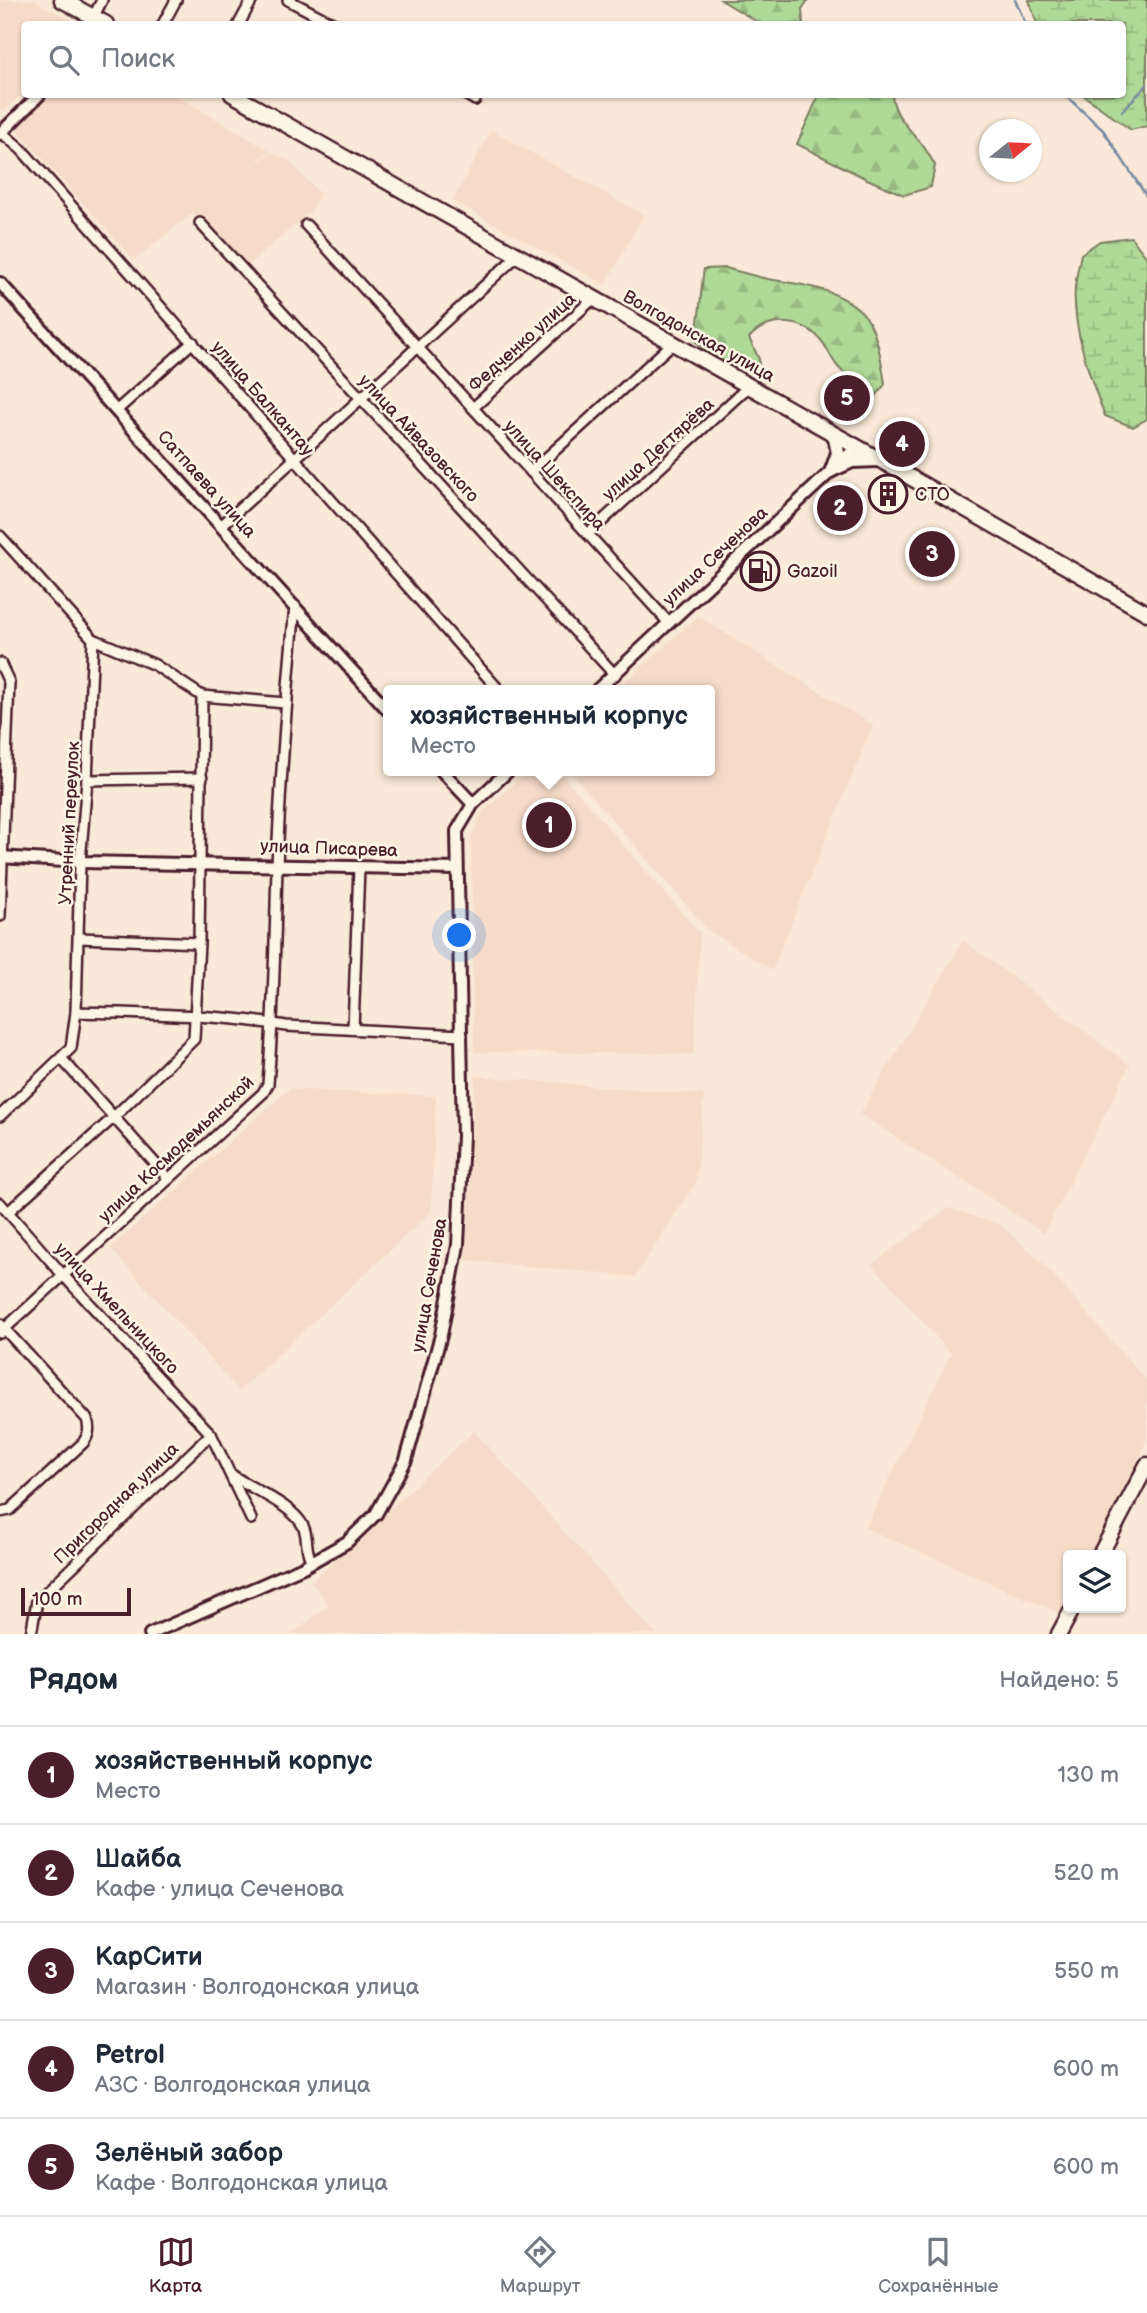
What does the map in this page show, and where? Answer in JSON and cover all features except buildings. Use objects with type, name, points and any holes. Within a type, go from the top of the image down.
[{"type":"main road","points":[[62,0],[99,21]]},
{"type":"main road","name":"Волгодонская улица","points":[[239,98],[1147,613]]},
{"type":"main road","points":[[832,471],[838,453],[834,434]]},
{"type":"main road","points":[[832,471],[852,461],[880,460]]},
{"type":"main road","points":[[1103,1550],[1147,1465]]},
{"type":"main road","points":[[1059,1634],[1070,1613]]},
{"type":"street","points":[[99,21],[102,0]]},
{"type":"street","points":[[165,21],[176,0]]},
{"type":"street","points":[[241,21],[252,0]]},
{"type":"street","points":[[288,0],[328,21]]},
{"type":"street","points":[[1,133],[36,98]]},
{"type":"street","name":"улица Балкантау","points":[[1,133],[22,150],[495,685]]},
{"type":"street","name":"улица Айвазовского","points":[[200,223],[615,675]]},
{"type":"street","name":"улица Шекспира","points":[[306,225],[668,623]]},
{"type":"street","points":[[221,526],[517,256]]},
{"type":"street","name":"Сатпаева улица","points":[[0,283],[383,704]]},
{"type":"street","name":"Федченко улица","points":[[473,408],[593,299]]},
{"type":"street","points":[[116,411],[192,342]]},
{"type":"street","points":[[531,472],[673,343]]},
{"type":"street","name":"улица Дегтярёва","points":[[588,534],[749,386]]},
{"type":"street","name":"улица Сеченова","points":[[603,685],[856,447]]},
{"type":"street","points":[[0,536],[93,639],[155,665],[202,696],[286,703]]},
{"type":"street","name":"улица Космодемьянской","points":[[2,1328],[263,1093],[268,1084],[273,1024],[277,864],[286,703],[295,606]]},
{"type":"street","name":"Утренний переулок","points":[[0,1116],[71,1048],[76,1012],[80,862],[87,780],[93,639]]},
{"type":"street","points":[[0,663],[9,682],[0,916]]},
{"type":"street","points":[[8,1212],[113,1118],[194,1039],[201,862],[202,696]]},
{"type":"street","points":[[447,776],[472,804]]},
{"type":"street","name":"улица Сеченова","points":[[150,1634],[312,1562],[347,1542],[376,1514],[406,1460],[441,1335],[458,1245],[463,1136],[457,831],[472,804],[503,776]]},
{"type":"street","points":[[87,780],[202,778]]},
{"type":"street","name":"улица Писарева","points":[[2,857],[80,862],[201,862],[457,869]]},
{"type":"street","points":[[353,1029],[359,867]]},
{"type":"street","points":[[80,937],[199,943]]},
{"type":"street","points":[[76,1012],[197,1016],[273,1024],[461,1035]]},
{"type":"street","points":[[61,1058],[169,1178]]},
{"type":"street","name":"улица Хмельницкого","points":[[0,1203],[211,1434],[251,1519]]},
{"type":"street","points":[[0,1512],[10,1510],[83,1443],[89,1433],[88,1419],[2,1328]]},
{"type":"street","name":"Пригородная улица","points":[[30,1634],[37,1601],[211,1434]]},
{"type":"street","points":[[228,1471],[296,1516],[304,1527],[307,1556],[312,1562]]},
{"type":"shaded area","points":[[0,0],[34,0],[73,21],[21,21],[21,96],[4,111],[0,107]]},
{"type":"shaded area","points":[[46,98],[181,98],[270,151],[246,171],[271,152],[291,162],[320,194],[312,210],[244,269],[193,213],[134,260],[15,128]]},
{"type":"shaded area","points":[[491,130],[644,215],[605,285],[453,201]]},
{"type":"shaded area","points":[[698,616],[873,725],[772,970],[708,930],[574,776],[715,776],[715,685],[622,685]]},
{"type":"shaded area","points":[[522,776],[563,776],[700,933],[694,1054],[474,1052],[471,836],[484,810]]},
{"type":"shaded area","points":[[963,940],[1130,1065],[1044,1233],[860,1114]]},
{"type":"shaded area","points":[[475,1076],[704,1095],[696,1182],[635,1277],[466,1260]]},
{"type":"shaded area","points":[[289,1089],[436,1096],[431,1212],[239,1391],[110,1248]]},
{"type":"shaded area","points":[[948,1208],[1001,1225],[1041,1261],[1147,1381],[1147,1440],[1097,1550],[1063,1550],[1063,1613],[1068,1613],[1068,1617],[865,1528],[951,1354],[872,1264]]},
{"type":"shaded area","points":[[474,1431],[656,1634],[292,1634],[329,1604],[311,1582]]},
{"type":"green space","points":[[721,0],[808,0],[802,9],[803,21],[756,21]]},
{"type":"green space","points":[[1029,0],[1147,0],[1147,126],[1131,130],[1087,98],[1126,98],[1126,21],[1036,21]]},
{"type":"green space","points":[[818,98],[892,98],[899,115],[935,165],[931,187],[904,195],[797,144]]},
{"type":"green space","points":[[1131,237],[1147,258],[1147,419],[1133,427],[1105,416],[1083,353],[1075,303],[1075,283],[1081,254],[1100,241]]},
{"type":"green space","points":[[726,268],[821,289],[857,307],[870,324],[881,358],[885,384],[874,399],[838,367],[813,332],[795,324],[775,323],[749,338],[759,359],[758,373],[712,357],[694,340],[704,269]]},
{"type":"waterway","points":[[1015,0],[1025,21]]},
{"type":"waterway","points":[[1122,111],[1147,85]]},
{"type":"waterway","points":[[1068,98],[1103,130],[1147,197]]},
{"type":"place","name":"Зелёный забор","points":[[847,398]]},
{"type":"place","name":"Petrol","points":[[902,444]]},
{"type":"place","name":"СТО","points":[[888,494]]},
{"type":"place","name":"Шайба","points":[[840,508]]},
{"type":"place","name":"КарСити","points":[[932,554]]},
{"type":"place","name":"Gazoil","points":[[760,571]]},
{"type":"place","name":"хозяйственный корпус","points":[[549,825]]}]
